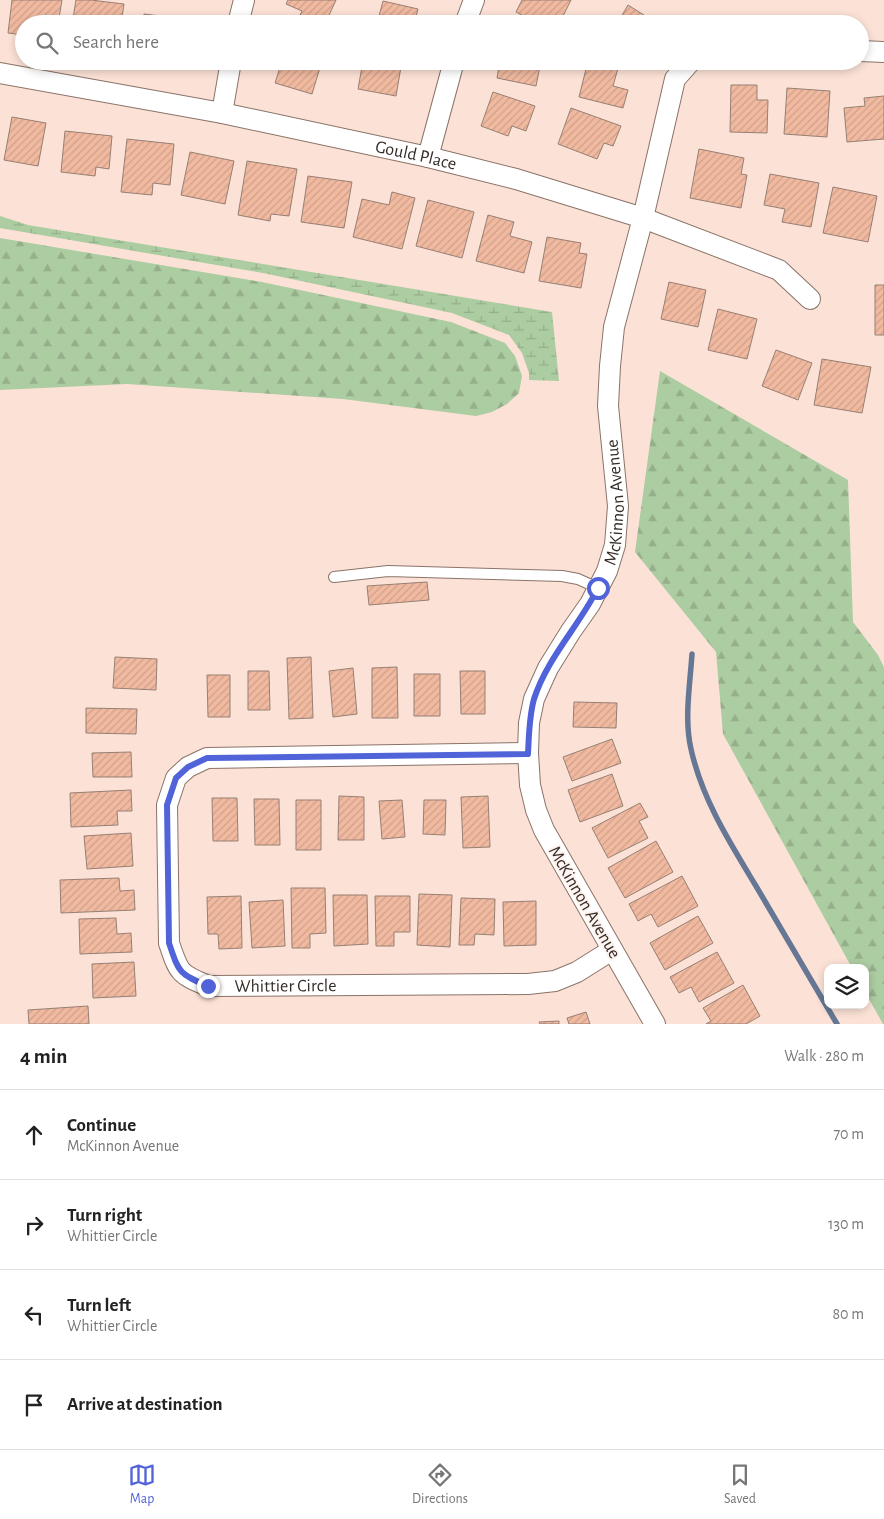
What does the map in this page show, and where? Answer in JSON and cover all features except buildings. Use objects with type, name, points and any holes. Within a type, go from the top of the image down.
[{"type":"street","points":[[240,15],[244,0]]},
{"type":"street","points":[[468,15],[474,0]]},
{"type":"street","points":[[869,51],[884,52]]},
{"type":"street","points":[[222,113],[229,70]]},
{"type":"street","points":[[428,157],[452,70]]},
{"type":"street","name":"McKinnon Avenue","points":[[655,1024],[544,830],[536,810],[530,785],[528,754],[529,723],[534,698],[548,668],[590,604],[607,571],[615,545],[618,506],[608,406],[614,327],[643,218],[675,80],[683,70]]},
{"type":"street","name":"Gould Place","points":[[0,73],[222,113],[428,157],[516,179],[643,218],[779,270],[810,299]]},
{"type":"street","name":"Whittier Circle","points":[[528,754],[207,758],[188,767],[176,778],[167,805],[169,943],[176,965],[186,977],[208,986],[528,984],[555,981],[577,972],[612,950]]},
{"type":"lane","points":[[334,576],[388,571],[562,576],[578,579],[598,588]]},
{"type":"green space","points":[[0,216],[28,225],[552,312],[559,381],[529,380],[529,373],[522,353],[509,335],[452,313],[263,273],[0,228]]},
{"type":"green space","points":[[0,238],[262,282],[451,322],[505,343],[515,356],[522,376],[519,393],[507,404],[492,412],[476,416],[343,399],[127,384],[0,390]]},
{"type":"green space","points":[[660,371],[848,480],[853,622],[878,655],[884,667],[884,1024],[869,999],[869,964],[850,964],[723,734],[716,652],[635,552]]},
{"type":"waterway","points":[[692,654],[688,726],[691,749],[702,785],[727,837],[837,1024]]},
{"type":"route","points":[[208,986],[186,977],[176,965],[169,943],[167,805],[176,778],[188,767],[207,758],[528,754],[529,723],[534,698],[548,668],[590,604],[598,588]]}]
